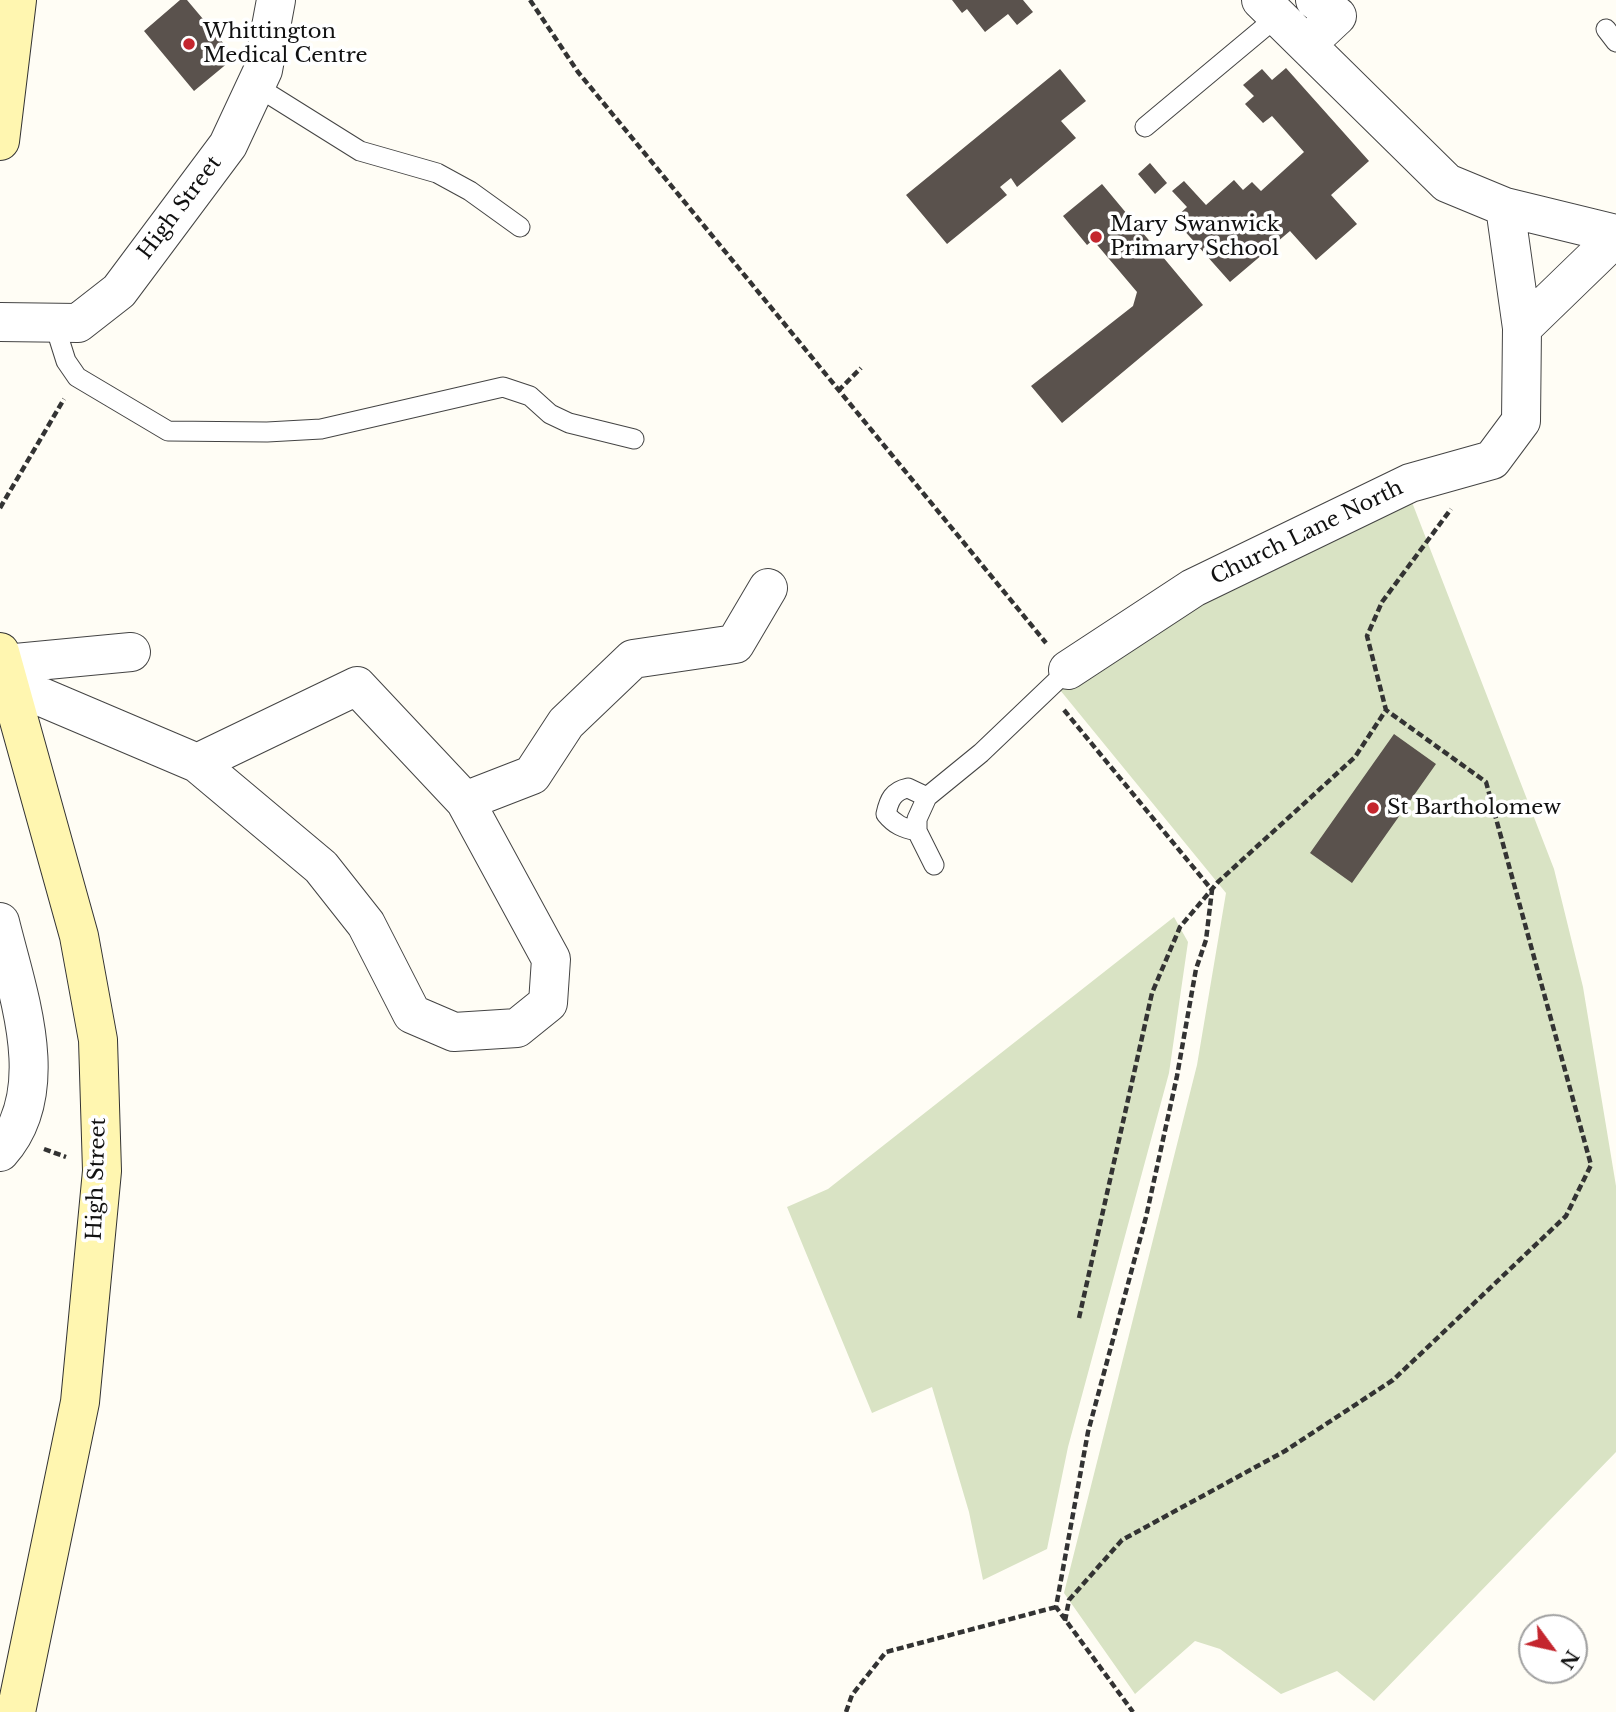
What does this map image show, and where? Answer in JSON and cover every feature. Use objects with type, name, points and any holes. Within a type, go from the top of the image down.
[{"type":"main road","points":[[0,141],[17,0]]},
{"type":"main road","name":"High Street","points":[[5,667],[84,962],[98,1040],[102,1171],[80,1402],[16,1712]]},
{"type":"street","name":"High Street","points":[[0,322],[78,323],[119,291],[228,145],[263,71],[276,0]]},
{"type":"street","points":[[1307,44],[1337,16],[1315,0]]},
{"type":"street","points":[[1269,8],[1447,183],[1505,207],[1616,235]]},
{"type":"street","points":[[1492,460],[1521,421],[1522,328],[1505,207]]},
{"type":"street","points":[[1522,328],[1616,235]]},
{"type":"street","name":"Church Lane North","points":[[1057,679],[1193,588],[1410,483],[1492,460]]},
{"type":"street","points":[[465,801],[532,775],[566,723],[633,659],[735,644],[768,588]]},
{"type":"street","points":[[5,667],[131,652]]},
{"type":"street","points":[[5,667],[197,763],[321,867],[366,924],[412,1014],[454,1032],[516,1028],[548,1003],[551,960],[465,801],[357,686],[197,763]]},
{"type":"street","points":[[0,922],[23,1015],[29,1079],[8,1143]]},
{"type":"lane","points":[[1145,127],[1269,8]]},
{"type":"lane","points":[[256,86],[360,151],[437,173],[470,191],[520,228]]},
{"type":"lane","points":[[54,323],[66,361],[77,377],[168,431],[267,432],[321,429],[503,387],[530,396],[550,414],[569,423],[634,439]]},
{"type":"lane","name":"Church Lane North","points":[[927,797],[981,753],[1057,679]]},
{"type":"lane","points":[[917,831],[901,828],[886,814],[888,803],[894,794],[908,788],[927,797],[917,819],[917,831],[934,865]]},
{"type":"path","points":[[530,0],[578,72],[838,391],[1057,679],[1212,890],[1206,940],[1196,969],[1177,1076],[1146,1217],[1088,1432],[1056,1607],[1133,1712]]},
{"type":"path","points":[[838,391],[861,368]]},
{"type":"path","points":[[0,508],[77,377]]},
{"type":"path","points":[[1065,1621],[1069,1600],[1122,1540],[1285,1451],[1393,1380],[1566,1216],[1591,1165],[1486,782],[1386,710],[1367,636],[1382,602],[1427,537],[1492,460]]},
{"type":"path","points":[[1079,1318],[1152,993],[1180,927],[1212,890],[1355,757],[1386,710]]},
{"type":"path","points":[[8,1143],[102,1171]]},
{"type":"path","points":[[846,1712],[852,1695],[886,1651],[1056,1607]]},
{"type":"green space","points":[[1410,497],[1554,869],[1583,987],[1616,1186],[1616,1452],[1374,1701],[1337,1671],[1281,1694],[1220,1649],[1195,1641],[1135,1694],[1064,1593],[1197,1065],[1226,893],[1060,690],[1186,608]]},
{"type":"green space","points":[[1174,917],[1188,942],[1169,1073],[1068,1447],[1047,1549],[983,1580],[969,1512],[932,1387],[872,1413],[787,1207],[828,1189]]},
{"type":"building","name":"Whittington Medical Centre","points":[[180,0],[187,0],[235,57],[194,91],[144,31]]},
{"type":"building","points":[[952,0],[1023,0],[1033,12],[1017,25],[1008,14],[985,32],[967,9],[962,13]]},
{"type":"building","points":[[1286,68],[1369,161],[1331,195],[1357,224],[1316,260],[1290,231],[1230,282],[1174,219],[1187,207],[1172,191],[1184,181],[1206,205],[1234,180],[1243,190],[1252,182],[1261,191],[1304,152],[1272,116],[1263,123],[1245,104],[1254,96],[1243,85],[1262,69],[1272,80]]},
{"type":"building","points":[[1060,69],[1086,101],[1061,121],[1076,138],[1017,187],[1011,178],[1000,187],[1007,195],[947,244],[906,195]]},
{"type":"building","points":[[1150,163],[1167,183],[1155,194],[1138,174]]},
{"type":"building","points":[[1102,184],[1203,305],[1062,423],[1031,386],[1133,306],[1137,292],[1093,240],[1087,245],[1063,216]]},
{"type":"building","name":"St Bartholomew","points":[[1394,734],[1436,764],[1352,883],[1310,853]]},
{"type":"place","name":"Whittington Medical Centre","points":[[189,44]]},
{"type":"place","name":"Mary Swanwick Primary School","points":[[1096,237]]},
{"type":"place","name":"St Bartholomew","points":[[1373,808]]}]
